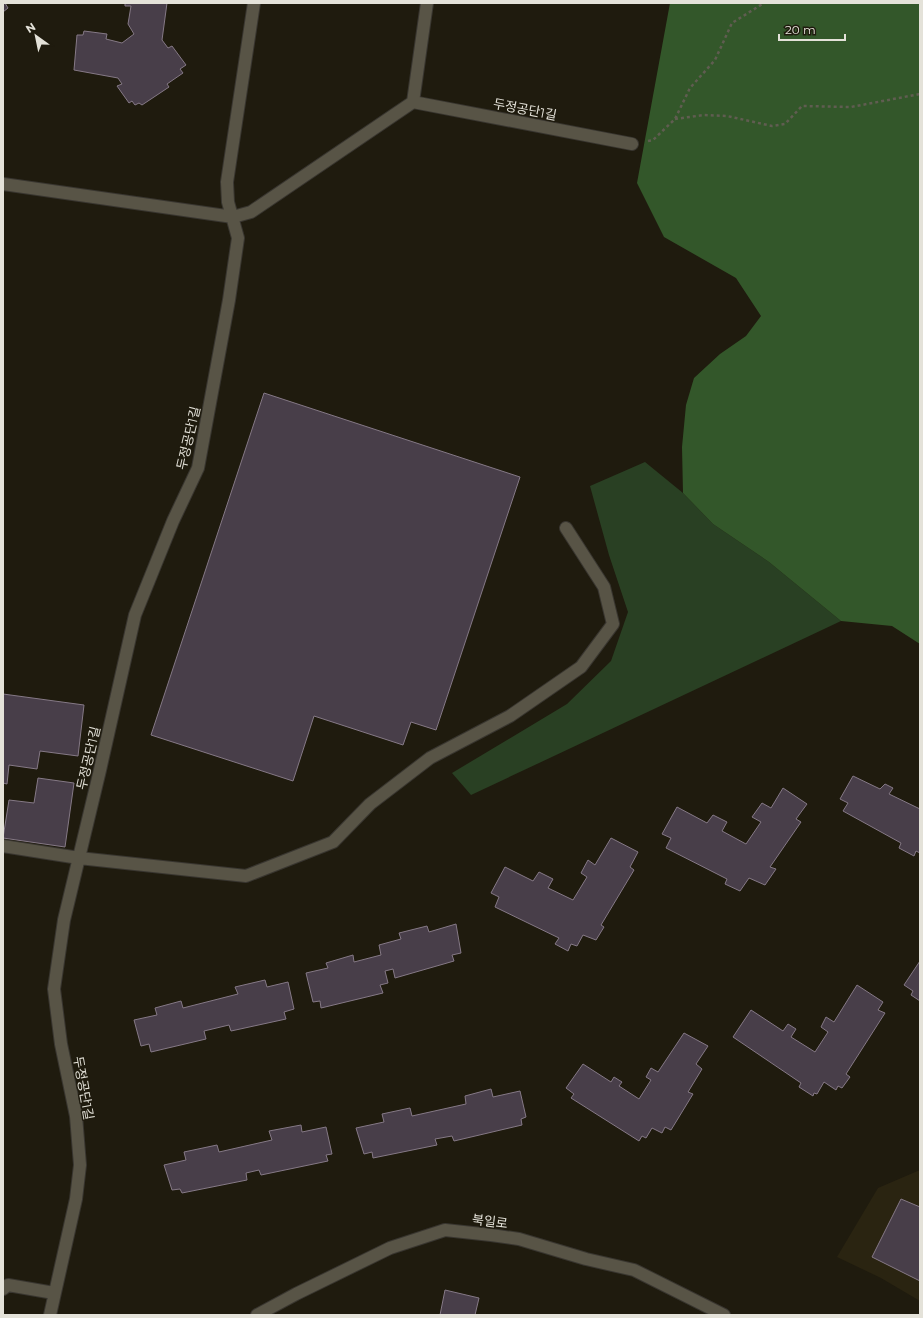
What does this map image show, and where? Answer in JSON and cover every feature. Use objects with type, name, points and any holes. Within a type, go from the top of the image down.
[{"type":"street","name":"두정공단1길","points":[[50,1315],[76,1199],[80,1165],[76,1116],[61,1044],[54,989],[64,920],[135,615],[173,521],[198,468],[229,300],[238,238],[228,202],[226,182],[254,3]]},
{"type":"street","points":[[3,184],[233,217],[251,212],[412,102],[427,3]]},
{"type":"street","name":"두정공단1길","points":[[412,102],[632,144]]},
{"type":"street","points":[[3,846],[79,858],[246,876],[333,842],[370,804],[430,758],[510,716],[581,667],[609,630],[613,624],[604,587],[566,528]]},
{"type":"street","name":"북일로","points":[[257,1315],[296,1294],[390,1248],[445,1230],[519,1239],[586,1259],[634,1270],[724,1315]]},
{"type":"street","points":[[3,1289],[8,1285],[54,1293]]},
{"type":"path","points":[[632,144],[653,140],[675,118],[690,88],[715,60],[732,23],[764,3]]},
{"type":"path","points":[[675,118],[704,115],[727,116],[772,126],[785,124],[802,106],[851,107],[920,94]]},
{"type":"shaded area","points":[[920,1170],[920,1301],[881,1278],[837,1257],[878,1188]]},
{"type":"green space","points":[[670,3],[920,3],[920,644],[892,626],[841,621],[769,562],[713,524],[683,493],[682,447],[686,405],[694,378],[720,354],[746,336],[761,316],[736,278],[664,237],[637,183]]},
{"type":"green space","points":[[645,462],[683,493],[713,524],[769,562],[841,621],[471,795],[452,773],[567,704],[611,661],[628,612],[609,555],[590,486]]},
{"type":"building","points":[[3,3],[5,3],[8,8],[3,12]]},
{"type":"building","points":[[125,3],[167,3],[162,40],[168,48],[172,46],[186,65],[180,69],[183,73],[167,84],[169,87],[142,105],[139,103],[135,105],[132,101],[129,103],[117,86],[122,84],[118,78],[74,70],[77,35],[83,35],[84,31],[107,34],[106,39],[122,43],[134,34],[128,24],[131,6],[125,6]]},
{"type":"building","points":[[264,393],[520,477],[436,730],[411,722],[403,745],[314,716],[293,781],[151,735]]},
{"type":"building","points":[[3,694],[84,705],[78,756],[40,751],[37,769],[9,765],[7,784],[3,783]]},
{"type":"building","points":[[853,776],[880,789],[885,784],[893,788],[889,794],[920,809],[920,853],[916,851],[914,856],[899,848],[901,843],[843,811],[848,803],[840,799]]},
{"type":"building","points":[[38,778],[74,783],[65,847],[3,838],[9,800],[34,803]]},
{"type":"building","points":[[783,788],[807,804],[796,819],[801,822],[770,867],[776,869],[765,885],[749,878],[740,891],[725,884],[727,879],[666,848],[671,838],[662,834],[677,807],[707,823],[713,815],[727,822],[722,831],[746,844],[761,822],[752,817],[762,803],[771,808]]},
{"type":"building","points":[[611,838],[638,852],[630,867],[634,870],[601,925],[604,927],[596,940],[583,935],[577,946],[571,944],[568,951],[555,944],[559,938],[495,907],[499,897],[491,893],[505,867],[533,881],[539,872],[553,879],[548,888],[573,900],[587,877],[581,873],[588,860],[595,865]]},
{"type":"building","points":[[456,924],[461,953],[452,955],[454,961],[395,978],[393,969],[385,971],[388,983],[380,985],[383,993],[321,1008],[320,1001],[313,1002],[306,973],[328,968],[326,963],[353,955],[354,962],[381,955],[379,945],[401,939],[399,933],[427,926],[429,932]]},
{"type":"building","points":[[920,961],[920,1001],[911,995],[913,991],[904,985]]},
{"type":"building","points":[[265,980],[267,987],[288,982],[294,1009],[284,1012],[286,1019],[231,1031],[229,1025],[204,1031],[206,1039],[151,1052],[149,1044],[141,1046],[134,1020],[157,1015],[155,1008],[181,1001],[183,1008],[238,994],[235,987]]},
{"type":"building","points":[[857,985],[883,1002],[878,1010],[885,1013],[846,1074],[850,1077],[842,1088],[838,1086],[836,1090],[824,1082],[817,1094],[814,1093],[813,1096],[799,1087],[801,1083],[733,1037],[751,1010],[783,1031],[788,1024],[796,1029],[791,1037],[815,1052],[828,1032],[821,1027],[826,1017],[834,1022]]},
{"type":"building","points":[[684,1033],[708,1046],[696,1064],[702,1069],[688,1092],[693,1094],[671,1130],[665,1127],[662,1133],[652,1128],[646,1138],[642,1136],[639,1141],[571,1098],[574,1094],[566,1088],[583,1064],[611,1082],[614,1077],[622,1082],[619,1086],[639,1099],[651,1080],[646,1077],[651,1068],[658,1072]]},
{"type":"building","points":[[491,1089],[493,1097],[520,1091],[526,1117],[521,1119],[522,1125],[454,1141],[452,1136],[435,1139],[437,1145],[373,1158],[372,1152],[364,1154],[356,1128],[384,1122],[382,1114],[410,1108],[412,1116],[466,1104],[465,1096]]},
{"type":"building","points":[[301,1125],[302,1132],[326,1127],[332,1154],[326,1155],[328,1161],[261,1175],[259,1170],[246,1173],[247,1180],[182,1193],[180,1189],[172,1190],[164,1165],[186,1160],[184,1152],[217,1145],[219,1152],[272,1140],[269,1131]]},
{"type":"building","points":[[901,1199],[920,1207],[920,1281],[872,1257]]},
{"type":"building","points":[[445,1290],[479,1298],[475,1315],[440,1315]]}]
